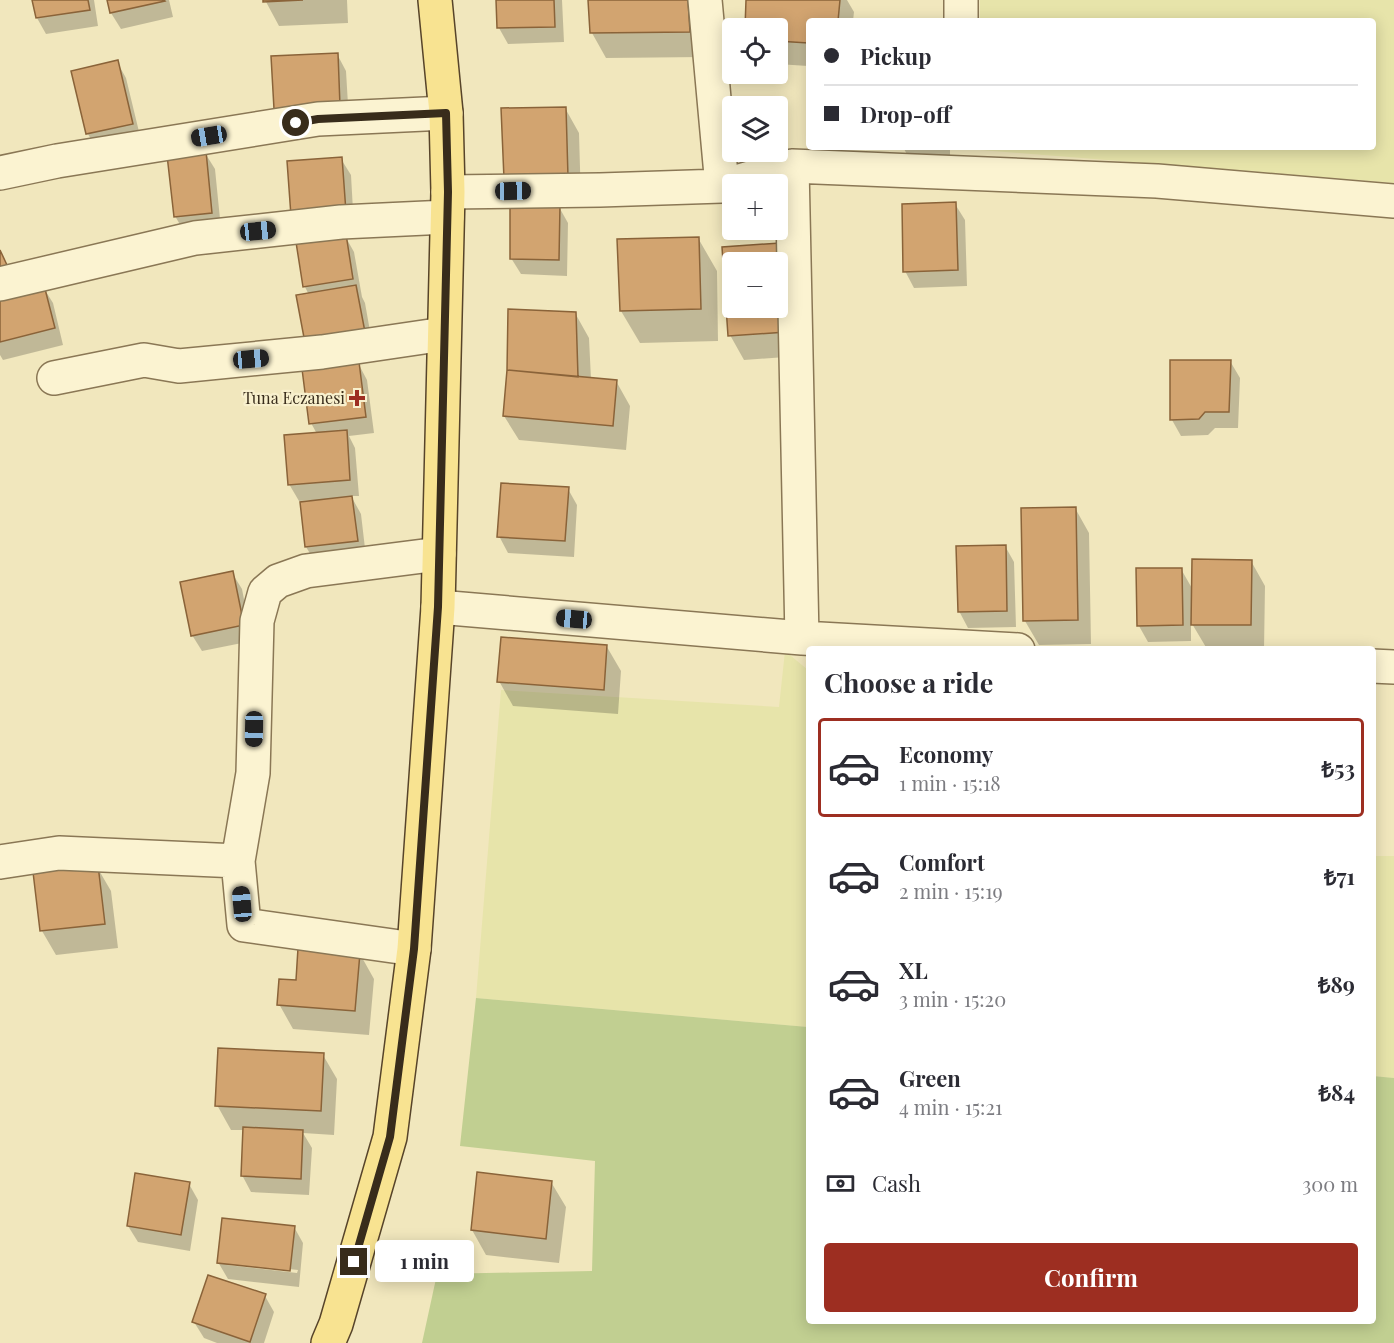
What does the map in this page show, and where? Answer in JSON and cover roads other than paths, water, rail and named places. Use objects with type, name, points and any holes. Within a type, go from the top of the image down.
[{"type":"main road","points":[[328,1343],[336,1324],[390,1137],[414,949],[438,607],[448,205],[446,113],[435,0]]},
{"type":"street","points":[[0,284],[195,238],[341,222],[448,205],[600,190],[722,186],[705,0]]},
{"type":"street","points":[[961,0],[961,18]]},
{"type":"street","points":[[0,173],[57,161],[318,119],[446,113]]},
{"type":"street","points":[[764,174],[792,166],[958,159],[1157,181],[1394,201]]},
{"type":"street","points":[[792,166],[802,638]]},
{"type":"street","points":[[54,378],[144,360],[179,366],[322,352],[444,334]]},
{"type":"street","points":[[414,949],[244,926],[238,861],[253,773],[257,621],[266,592],[278,581],[306,571],[439,554]]},
{"type":"street","points":[[438,607],[802,638],[946,646]]},
{"type":"street","points":[[1376,666],[1394,667]]},
{"type":"street","points":[[0,862],[59,854],[238,861]]},
{"type":"place","name":"Tuna Eczanesi","points":[[357,398]]}]
